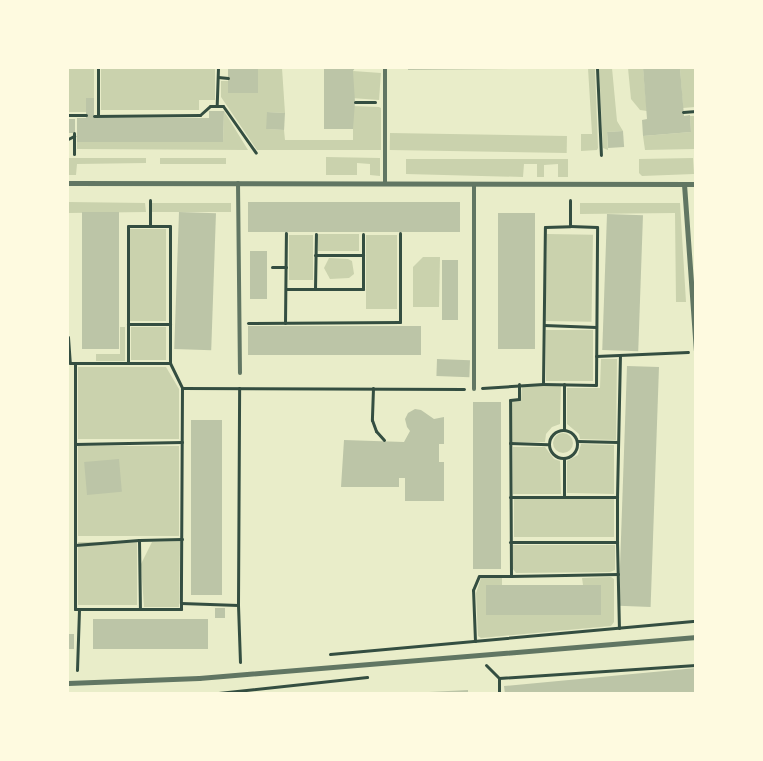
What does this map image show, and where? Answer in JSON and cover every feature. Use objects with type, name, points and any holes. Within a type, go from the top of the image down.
[{"type":"street","points":[[68,183],[696,184]]},
{"type":"street","points":[[684,184],[696,351]]},
{"type":"street","points":[[68,683],[199,678],[696,637]]},
{"type":"lane","points":[[385,184],[386,68]]},
{"type":"lane","points":[[238,183],[240,373]]},
{"type":"lane","points":[[474,184],[474,389]]},
{"type":"path","points":[[98,68],[96,116],[200,115],[210,106],[223,106],[256,153]]},
{"type":"path","points":[[218,68],[218,106]]},
{"type":"path","points":[[597,68],[601,155]]},
{"type":"path","points":[[218,78],[228,78]]},
{"type":"path","points":[[355,102],[385,102]]},
{"type":"path","points":[[683,112],[696,111]]},
{"type":"path","points":[[68,115],[86,115]]},
{"type":"path","points":[[68,139],[74,135],[74,154]]},
{"type":"path","points":[[150,200],[150,226]]},
{"type":"path","points":[[570,200],[570,226]]},
{"type":"path","points":[[76,364],[76,609],[181,609],[182,388],[170,363],[170,226],[128,226],[128,363]]},
{"type":"path","points":[[182,388],[474,389],[519,384],[596,385],[597,227],[545,227],[543,384]]},
{"type":"path","points":[[286,233],[286,323]]},
{"type":"path","points":[[240,323],[400,322],[400,233]]},
{"type":"path","points":[[315,289],[316,234]]},
{"type":"path","points":[[286,289],[363,289],[362,234]]},
{"type":"path","points":[[315,255],[363,255]]},
{"type":"path","points":[[272,267],[286,267]]},
{"type":"path","points":[[128,324],[170,324]]},
{"type":"path","points":[[544,325],[596,327]]},
{"type":"path","points":[[68,336],[70,363],[170,363]]},
{"type":"path","points":[[596,356],[696,351]]},
{"type":"path","points":[[619,628],[618,442],[620,356]]},
{"type":"path","points":[[511,576],[510,400],[519,399],[519,384]]},
{"type":"path","points":[[564,384],[564,429]]},
{"type":"path","points":[[239,388],[238,605],[240,662]]},
{"type":"path","points":[[373,388],[372,420],[376,431],[384,440]]},
{"type":"path","points":[[564,429],[572,433],[577,441],[573,454],[564,458],[551,453],[548,444],[551,435],[564,429]]},
{"type":"path","points":[[577,441],[618,442]]},
{"type":"path","points":[[75,444],[182,442]]},
{"type":"path","points":[[510,443],[548,444]]},
{"type":"path","points":[[564,458],[564,497]]},
{"type":"path","points":[[510,497],[618,497]]},
{"type":"path","points":[[75,544],[182,539]]},
{"type":"path","points":[[139,540],[140,609]]},
{"type":"path","points":[[510,542],[618,542]]},
{"type":"path","points":[[475,641],[473,590],[479,576],[618,574]]},
{"type":"path","points":[[182,603],[238,605]]},
{"type":"path","points":[[76,670],[79,609]]},
{"type":"path","points":[[326,654],[696,621]]},
{"type":"path","points":[[231,663],[249,661]]},
{"type":"path","points":[[480,666],[486,666],[499,678],[696,665]]},
{"type":"path","points":[[68,670],[86,670]]},
{"type":"path","points":[[209,694],[375,676]]},
{"type":"path","points":[[499,678],[499,694]]},
{"type":"green space","points":[[68,68],[94,68],[94,98],[86,98],[86,112],[68,112]]},
{"type":"green space","points":[[101,68],[215,68],[215,100],[199,100],[199,110],[101,110]]},
{"type":"green space","points":[[258,68],[282,68],[285,113],[267,112],[267,129],[284,130],[285,140],[353,140],[353,106],[379,107],[381,108],[381,150],[257,150],[221,97],[221,81],[228,81],[228,93],[258,93]]},
{"type":"green space","points":[[588,68],[595,68],[598,148],[597,150],[581,151],[581,134],[592,134]]},
{"type":"green space","points":[[599,68],[612,68],[617,121],[623,131],[607,132],[608,150],[603,148]]},
{"type":"green space","points":[[628,68],[643,68],[647,111],[640,110],[631,99]]},
{"type":"green space","points":[[680,68],[695,68],[695,107],[683,108]]},
{"type":"green space","points":[[353,71],[381,73],[379,100],[351,98]]},
{"type":"green space","points":[[224,111],[248,150],[77,149],[77,142],[223,142]]},
{"type":"green space","points":[[690,116],[695,116],[695,149],[645,150],[643,136],[691,132]]},
{"type":"green space","points":[[390,133],[567,136],[567,153],[390,150]]},
{"type":"green space","points":[[326,157],[380,158],[380,176],[370,175],[370,164],[357,163],[357,175],[326,175]]},
{"type":"green space","points":[[68,158],[146,158],[146,163],[77,164],[76,175],[68,175]]},
{"type":"green space","points":[[160,158],[226,158],[226,164],[160,164]]},
{"type":"green space","points":[[693,158],[694,174],[642,176],[639,173],[639,159]]},
{"type":"green space","points":[[406,159],[568,159],[568,177],[558,177],[558,164],[544,165],[544,177],[537,177],[537,164],[524,164],[523,177],[406,174]]},
{"type":"green space","points":[[68,202],[145,203],[146,212],[68,213]]},
{"type":"green space","points":[[152,203],[231,203],[231,212],[152,212]]},
{"type":"green space","points":[[580,203],[680,203],[686,302],[676,302],[675,213],[580,214]]},
{"type":"green space","points":[[130,229],[166,229],[166,321],[130,321]]},
{"type":"green space","points":[[318,234],[359,234],[359,251],[318,251]]},
{"type":"green space","points":[[547,234],[593,235],[591,322],[545,321]]},
{"type":"green space","points":[[289,235],[313,235],[313,280],[289,280]]},
{"type":"green space","points":[[366,235],[397,235],[397,309],[366,309]]},
{"type":"green space","points":[[423,257],[440,257],[439,307],[413,307],[413,267]]},
{"type":"green space","points":[[329,258],[352,261],[354,274],[349,278],[330,279],[324,268]]},
{"type":"green space","points":[[120,327],[125,327],[125,361],[96,361],[96,354],[120,354]]},
{"type":"green space","points":[[131,327],[166,327],[166,360],[131,360]]},
{"type":"green space","points":[[546,330],[593,330],[593,381],[546,381]]},
{"type":"green space","points":[[601,359],[617,359],[616,440],[580,439],[579,434],[567,424],[567,388],[600,388]]},
{"type":"green space","points":[[78,367],[166,367],[179,389],[179,439],[78,439]]},
{"type":"green space","points":[[522,385],[561,385],[560,424],[552,427],[546,434],[545,442],[511,442],[511,401],[521,401]]},
{"type":"green space","points":[[563,433],[570,436],[573,443],[570,450],[563,453],[556,450],[553,443],[556,436]]},
{"type":"green space","points":[[581,444],[614,445],[614,494],[567,493],[567,461],[578,455]]},
{"type":"green space","points":[[78,446],[179,446],[179,536],[78,536]]},
{"type":"green space","points":[[513,447],[545,447],[554,459],[560,461],[561,494],[513,494]]},
{"type":"green space","points":[[514,499],[614,499],[614,537],[514,537]]},
{"type":"green space","points":[[180,541],[179,607],[144,607],[141,564],[152,542]]},
{"type":"green space","points":[[78,542],[137,542],[137,605],[78,605]]},
{"type":"green space","points":[[512,545],[615,545],[615,570],[610,572],[516,573],[513,569]]},
{"type":"green space","points":[[611,577],[614,579],[614,622],[611,626],[481,638],[478,636],[476,593],[481,578],[502,578],[502,585],[486,585],[486,615],[600,615],[601,585],[583,585],[582,578]]},
{"type":"building","points":[[228,68],[258,68],[258,93],[228,93]]},
{"type":"building","points":[[324,68],[355,68],[353,71],[355,102],[353,129],[324,129]]},
{"type":"building","points":[[408,68],[519,68],[519,69],[408,70]]},
{"type":"building","points":[[643,68],[680,68],[684,116],[690,115],[691,132],[643,136],[642,120],[647,119]]},
{"type":"building","points":[[86,98],[94,98],[94,118],[209,118],[209,111],[224,111],[223,142],[77,142],[77,118],[86,118]]},
{"type":"building","points":[[267,112],[285,113],[284,130],[266,129]]},
{"type":"building","points":[[68,119],[75,119],[75,133],[68,133]]},
{"type":"building","points":[[623,131],[624,147],[608,148],[607,132]]},
{"type":"building","points":[[248,202],[460,202],[460,232],[248,232]]},
{"type":"building","points":[[82,212],[119,212],[119,349],[82,349]]},
{"type":"building","points":[[179,212],[216,213],[211,350],[174,349]]},
{"type":"building","points":[[498,213],[535,213],[535,349],[498,349]]},
{"type":"building","points":[[607,214],[643,215],[638,351],[602,350]]},
{"type":"building","points":[[250,251],[267,251],[267,299],[250,299]]},
{"type":"building","points":[[442,260],[458,260],[458,320],[442,320]]},
{"type":"building","points":[[248,326],[421,326],[421,355],[248,355]]},
{"type":"building","points":[[437,359],[470,360],[469,377],[436,376]]},
{"type":"building","points":[[627,366],[659,367],[651,607],[619,606]]},
{"type":"building","points":[[473,402],[501,402],[501,569],[473,569]]},
{"type":"building","points":[[415,409],[421,410],[434,419],[444,417],[444,444],[439,444],[439,462],[444,462],[444,501],[405,501],[405,478],[399,478],[399,487],[341,487],[344,440],[404,442],[410,431],[405,419],[408,413]]},
{"type":"building","points":[[191,420],[222,420],[222,595],[191,595]]},
{"type":"building","points":[[119,459],[122,492],[87,495],[84,462]]},
{"type":"building","points":[[486,585],[601,585],[601,615],[486,615]]},
{"type":"building","points":[[215,608],[225,608],[225,618],[215,618]]},
{"type":"building","points":[[93,619],[208,619],[208,649],[93,649]]},
{"type":"building","points":[[68,634],[74,634],[74,649],[68,649]]},
{"type":"building","points":[[696,668],[696,694],[505,694],[504,686]]},
{"type":"building","points":[[468,690],[468,694],[429,694],[429,692]]}]
